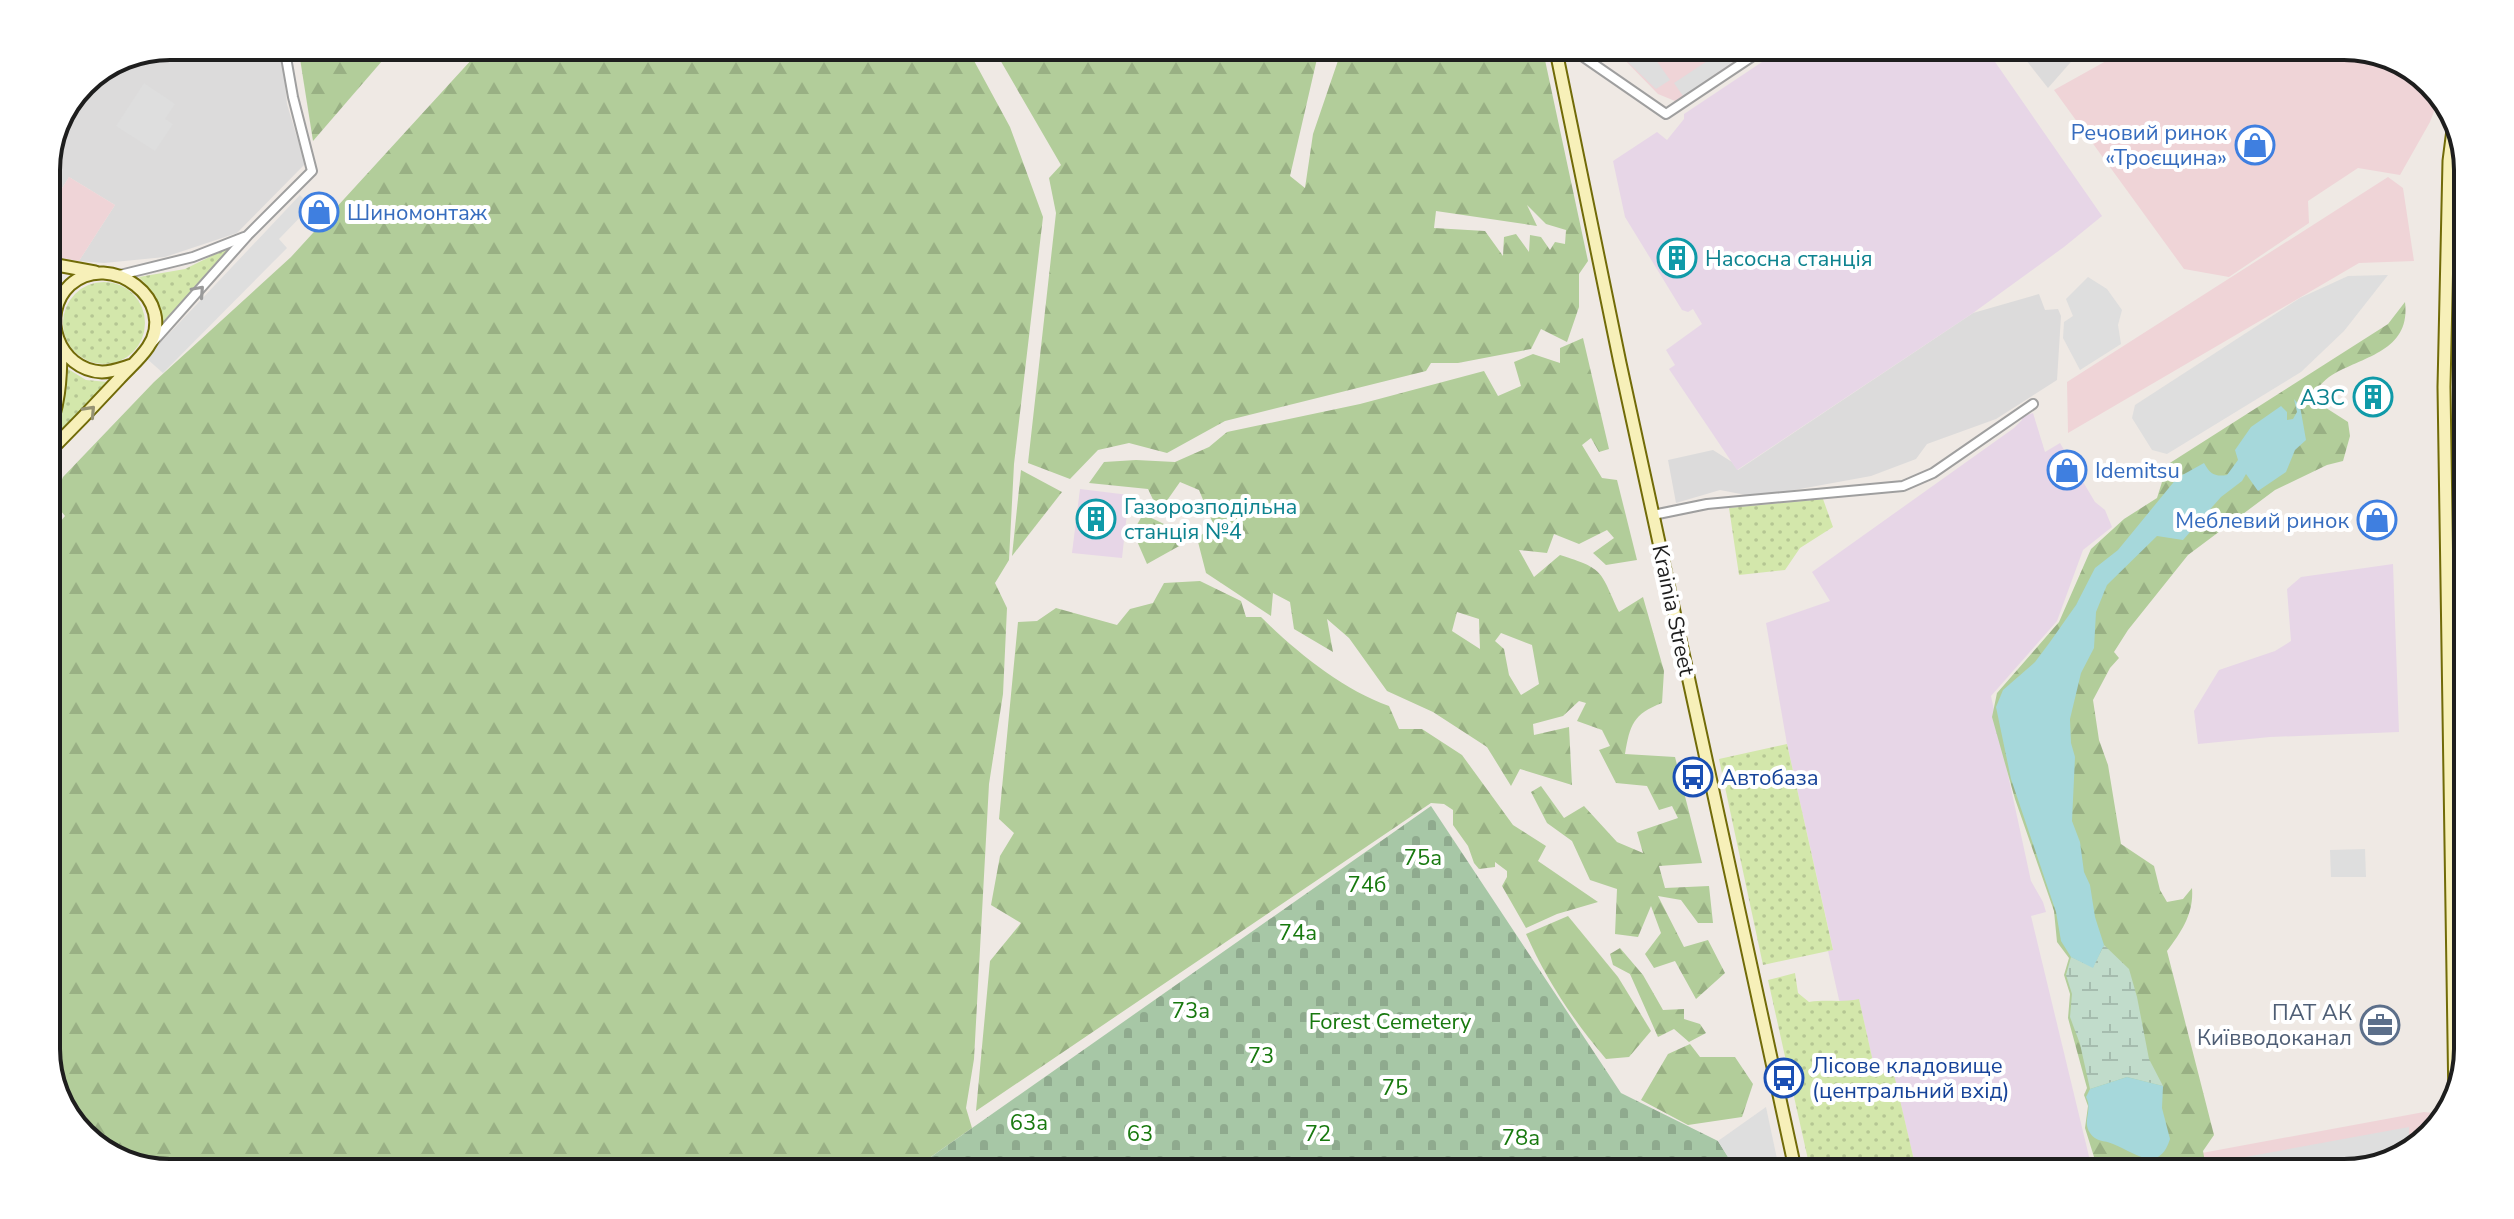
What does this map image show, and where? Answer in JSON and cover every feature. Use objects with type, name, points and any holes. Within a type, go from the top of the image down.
[{"type":"street","points":[[60,440],[248,235],[312,171],[286,60]]},
{"type":"street","name":"Krainia Street","points":[[1558,60],[1653,515],[1793,1159]]},
{"type":"street","points":[[1588,60],[1666,114],[1747,60]]},
{"type":"street","points":[[2451,145],[2444,387],[2454,1039]]},
{"type":"street","points":[[120,275],[193,257],[248,235]]},
{"type":"street","points":[[60,265],[120,275],[134,282],[145,293],[152,308],[155,321],[149,346]]},
{"type":"street","points":[[60,300],[71,285],[84,276],[99,272]]},
{"type":"street","points":[[60,345],[60,391]]},
{"type":"street","points":[[61,348],[71,360],[84,368],[100,372],[132,365]]},
{"type":"street","points":[[1653,515],[1707,504],[1903,486],[1933,473],[2033,404]]},
{"type":"shaded area","points":[[283,60],[287,104],[305,164],[237,233],[165,257],[104,263],[79,261],[115,205],[69,177],[60,191],[60,163],[71,121],[97,87],[115,75],[156,61]]},
{"type":"shaded area","points":[[1625,60],[1737,60],[1675,101],[1658,94]]},
{"type":"shaded area","points":[[1626,60],[1656,60],[1670,80],[1656,89]]},
{"type":"shaded area","points":[[1709,60],[1736,60],[1683,96],[1674,83]]},
{"type":"shaded area","points":[[1765,60],[1994,60],[2102,216],[1973,313],[1737,470],[1669,369],[1675,365],[1666,350],[1702,324],[1693,309],[1688,312],[1682,310],[1625,217],[1613,161],[1657,132],[1667,140],[1684,119],[1684,114]]},
{"type":"shaded area","points":[[2026,60],[2073,60],[2048,88]]},
{"type":"shaded area","name":"Речовий ринок «Троєщина»","points":[[2108,60],[2344,60],[2373,64],[2393,71],[2417,87],[2435,109],[2400,175],[2358,168],[2308,201],[2309,223],[2229,277],[2184,269],[2054,90]]},
{"type":"shaded area","points":[[144,83],[175,104],[165,119],[173,124],[155,151],[116,126]]},
{"type":"shaded area","points":[[69,177],[115,205],[79,261],[60,258],[60,191]]},
{"type":"shaded area","points":[[2388,177],[2403,188],[2414,261],[2359,263],[2068,433],[2067,382]]},
{"type":"shaded area","points":[[300,195],[311,206],[279,239],[287,248],[163,373],[146,358]]},
{"type":"shaded area","points":[[2388,275],[2344,331],[2301,372],[2167,454],[2152,450],[2132,418],[2135,405],[2300,298],[2348,276]]},
{"type":"shaded area","points":[[2088,277],[2107,289],[2122,310],[2118,325],[2121,344],[2080,370],[2063,338],[2064,322],[2073,316],[2066,299]]},
{"type":"shaded area","points":[[2039,294],[2045,310],[2058,309],[2061,316],[2057,380],[1996,419],[1927,444],[1916,459],[1871,476],[1756,497],[1720,490],[1676,503],[1668,460],[1713,450],[1732,462],[1738,470],[1973,313]]},
{"type":"shaded area","points":[[2033,413],[2045,452],[2060,443],[2095,502],[2105,510],[2112,527],[2083,550],[2057,621],[1991,696],[2031,881],[2046,912],[2031,916],[2090,1159],[1914,1159],[1893,1071],[1876,1075],[1859,1000],[1840,1004],[1828,951],[1833,949],[1787,744],[1766,623],[1830,601],[1812,572],[2014,428],[2022,420],[2021,417]]},
{"type":"shaded area","name":"Газорозподільна станція №4","points":[[1080,489],[1129,495],[1122,558],[1072,553]]},
{"type":"shaded area","points":[[2393,564],[2399,732],[2270,737],[2198,744],[2194,711],[2219,670],[2275,651],[2291,641],[2287,589],[2301,577]]},
{"type":"shaded area","points":[[2365,849],[2366,877],[2331,877],[2330,850]]},
{"type":"shaded area","points":[[1766,1107],[1777,1159],[1729,1159],[1718,1141]]},
{"type":"shaded area","points":[[2424,1112],[2433,1113],[2417,1132],[2393,1148],[2358,1158],[2202,1159],[2202,1153]]},
{"type":"shaded area","points":[[2409,1127],[2409,1137],[2393,1148],[2358,1158],[2234,1159]]},
{"type":"green space","points":[[300,60],[383,60],[313,141]]},
{"type":"green space","points":[[471,60],[974,60],[1010,127],[1043,217],[1014,464],[1009,560],[995,583],[1007,608],[1003,694],[989,784],[974,1059],[966,1108],[972,1128],[928,1159],[170,1159],[141,1155],[121,1148],[87,1122],[71,1098],[60,1056],[60,522],[65,516],[60,510],[60,484],[63,477],[154,382],[291,257]]},
{"type":"green space","points":[[1000,60],[1317,60],[1290,176],[1305,188],[1313,134],[1338,60],[1545,60],[1588,261],[1579,274],[1579,307],[1567,342],[1541,329],[1531,349],[1458,363],[1431,363],[1426,371],[1225,421],[1167,453],[1129,443],[1098,450],[1070,479],[1028,463],[1056,213],[1049,178],[1061,165]],"holes":[[[1527,205],[1546,224],[1566,230],[1565,244],[1555,242],[1550,250],[1541,237],[1530,235],[1529,252],[1516,234],[1504,237],[1503,256],[1485,231],[1434,228],[1436,211],[1537,226]]]},
{"type":"green space","points":[[238,243],[163,324],[155,295],[139,277],[185,269]]},
{"type":"green space","points":[[96,282],[112,282],[127,289],[138,300],[145,323],[142,339],[133,352],[112,364],[96,364],[81,357],[70,346],[63,331],[63,315],[70,300],[81,289]]},
{"type":"green space","points":[[2405,302],[2405,318],[2393,342],[2332,375],[2309,397],[2348,422],[2350,436],[2343,461],[2327,465],[2275,490],[2188,555],[2128,630],[2114,652],[2119,658],[2093,700],[2121,844],[2154,866],[2160,890],[2167,902],[2183,899],[2192,888],[2186,921],[2167,951],[2214,1135],[2203,1151],[2204,1159],[2095,1159],[2085,1128],[2088,1106],[2084,1095],[2087,1088],[2068,1018],[2070,994],[2064,975],[2069,958],[2057,942],[2054,911],[2015,799],[1992,717],[1997,693],[2059,622],[2091,549],[2124,519],[2157,498],[2162,468],[2388,324]]},
{"type":"green space","points":[[1583,338],[1609,449],[1599,452],[1591,438],[1582,445],[1602,478],[1617,480],[1637,560],[1606,565],[1593,553],[1614,538],[1607,530],[1579,544],[1554,534],[1547,553],[1519,550],[1534,577],[1560,555],[1593,568],[1604,580],[1619,612],[1643,597],[1664,671],[1662,703],[1634,722],[1625,754],[1675,757],[1702,863],[1659,866],[1665,888],[1709,886],[1713,923],[1698,923],[1681,900],[1658,896],[1684,947],[1708,940],[1725,973],[1696,999],[1675,961],[1654,968],[1645,954],[1661,933],[1651,906],[1638,937],[1615,934],[1617,889],[1590,880],[1572,841],[1547,823],[1531,792],[1541,786],[1564,818],[1584,806],[1617,842],[1643,853],[1637,832],[1678,818],[1672,806],[1659,810],[1647,786],[1616,783],[1599,750],[1610,746],[1602,730],[1577,721],[1586,703],[1579,701],[1563,716],[1533,724],[1534,735],[1569,727],[1572,785],[1520,769],[1511,786],[1487,747],[1433,712],[1387,691],[1349,638],[1327,619],[1333,652],[1294,629],[1290,602],[1273,593],[1271,616],[1206,573],[1197,538],[1214,526],[1199,490],[1180,482],[1159,512],[1148,489],[1089,483],[1104,462],[1175,462],[1209,447],[1227,432],[1360,404],[1484,371],[1498,396],[1521,386],[1514,362],[1533,354],[1560,363],[1560,348]],"holes":[[[1457,612],[1479,619],[1480,649],[1452,631]],[[1501,633],[1532,645],[1539,684],[1521,695],[1509,675],[1504,649],[1495,641]]]},
{"type":"green space","points":[[68,369],[86,380],[108,382],[60,433],[60,416]]},
{"type":"green space","points":[[1021,470],[1062,492],[1012,556]]},
{"type":"green space","points":[[1823,499],[1833,527],[1800,548],[1785,570],[1739,575],[1729,508]]},
{"type":"green space","points":[[1143,514],[1164,524],[1181,545],[1147,564],[1133,532]]},
{"type":"green space","points":[[1200,581],[1241,601],[1246,617],[1261,617],[1304,656],[1337,680],[1389,706],[1399,729],[1422,729],[1462,755],[1513,825],[1546,846],[1538,861],[1598,902],[1557,914],[1526,928],[1502,886],[1507,871],[1495,862],[1495,867],[1479,869],[1453,825],[1453,810],[1444,804],[1431,803],[976,1111],[990,961],[1021,923],[991,905],[1000,856],[1014,833],[999,819],[1018,622],[1037,621],[1056,608],[1117,625],[1130,609],[1153,603],[1164,583]]},
{"type":"green space","points":[[1787,744],[1833,950],[1763,965],[1719,759]]},
{"type":"green space","name":"Forest Cemetery","points":[[1431,806],[1621,1093],[1718,1141],[1729,1159],[928,1159]]},
{"type":"green space","points":[[1568,916],[1618,977],[1651,1031],[1629,1057],[1606,1059],[1562,1000],[1526,934]]},
{"type":"green space","points":[[2104,945],[2129,969],[2149,1059],[2163,1086],[2127,1077],[2090,1089],[2080,1044],[2070,1017],[2072,994],[2066,975],[2071,957],[2093,967]]},
{"type":"green space","points":[[1620,948],[1643,975],[1663,1010],[1684,1009],[1684,1019],[1700,1024],[1706,1033],[1689,1042],[1674,1029],[1658,1037],[1630,974],[1613,965],[1610,954]]},
{"type":"green space","points":[[1795,973],[1798,993],[1809,1002],[1859,999],[1876,1075],[1893,1070],[1914,1159],[1808,1159],[1768,980]]},
{"type":"green space","points":[[1690,1044],[1700,1057],[1735,1057],[1753,1084],[1742,1117],[1688,1125],[1641,1100],[1668,1054]]},
{"type":"water","points":[[2294,399],[2300,406],[2306,440],[2295,450],[2286,472],[2258,491],[2246,474],[2183,540],[2157,536],[2107,585],[2096,612],[2094,648],[2081,673],[2070,719],[2075,757],[2072,821],[2080,842],[2084,872],[2104,945],[2093,968],[2071,957],[2061,941],[2056,912],[2011,779],[1996,707],[2003,690],[2035,662],[2050,642],[2076,605],[2095,568],[2118,550],[2177,478],[2204,463],[2213,474],[2227,475],[2238,460],[2235,450],[2251,427],[2281,406],[2287,412],[2287,420],[2293,419],[2297,412]]},
{"type":"water","points":[[2127,1077],[2163,1086],[2162,1108],[2170,1139],[2165,1150],[2153,1159],[2095,1138],[2088,1129],[2086,1097],[2090,1089]]},
{"type":"place","name":"Речовий ринок «Троєщина»","points":[[2255,145]]},
{"type":"place","name":"Шиномонтаж","points":[[319,212]]},
{"type":"place","name":"Насосна станція","points":[[1677,258]]},
{"type":"place","name":"АЗС","points":[[2373,397]]},
{"type":"place","name":"Idemitsu","points":[[2067,470]]},
{"type":"place","name":"Газорозподільна станція №4","points":[[1096,519]]},
{"type":"place","name":"Меблевий ринок","points":[[2377,520]]},
{"type":"place","name":"Автобаза","points":[[1693,777]]},
{"type":"place","name":"ПАТ АК Київводоканал","points":[[2380,1025]]},
{"type":"place","name":"Лісове кладовище (центральний вхід)","points":[[1784,1078]]},
{"type":"park label","name":"75а","points":[[1423,857]]},
{"type":"park label","name":"74б","points":[[1367,884]]},
{"type":"park label","name":"74а","points":[[1298,932]]},
{"type":"park label","name":"73а","points":[[1191,1010]]},
{"type":"park label","name":"73","points":[[1261,1055]]},
{"type":"park label","name":"75","points":[[1395,1087]]},
{"type":"park label","name":"63а","points":[[1029,1122]]},
{"type":"park label","name":"63","points":[[1140,1133]]},
{"type":"park label","name":"72","points":[[1318,1133]]},
{"type":"park label","name":"78а","points":[[1521,1137]]}]
